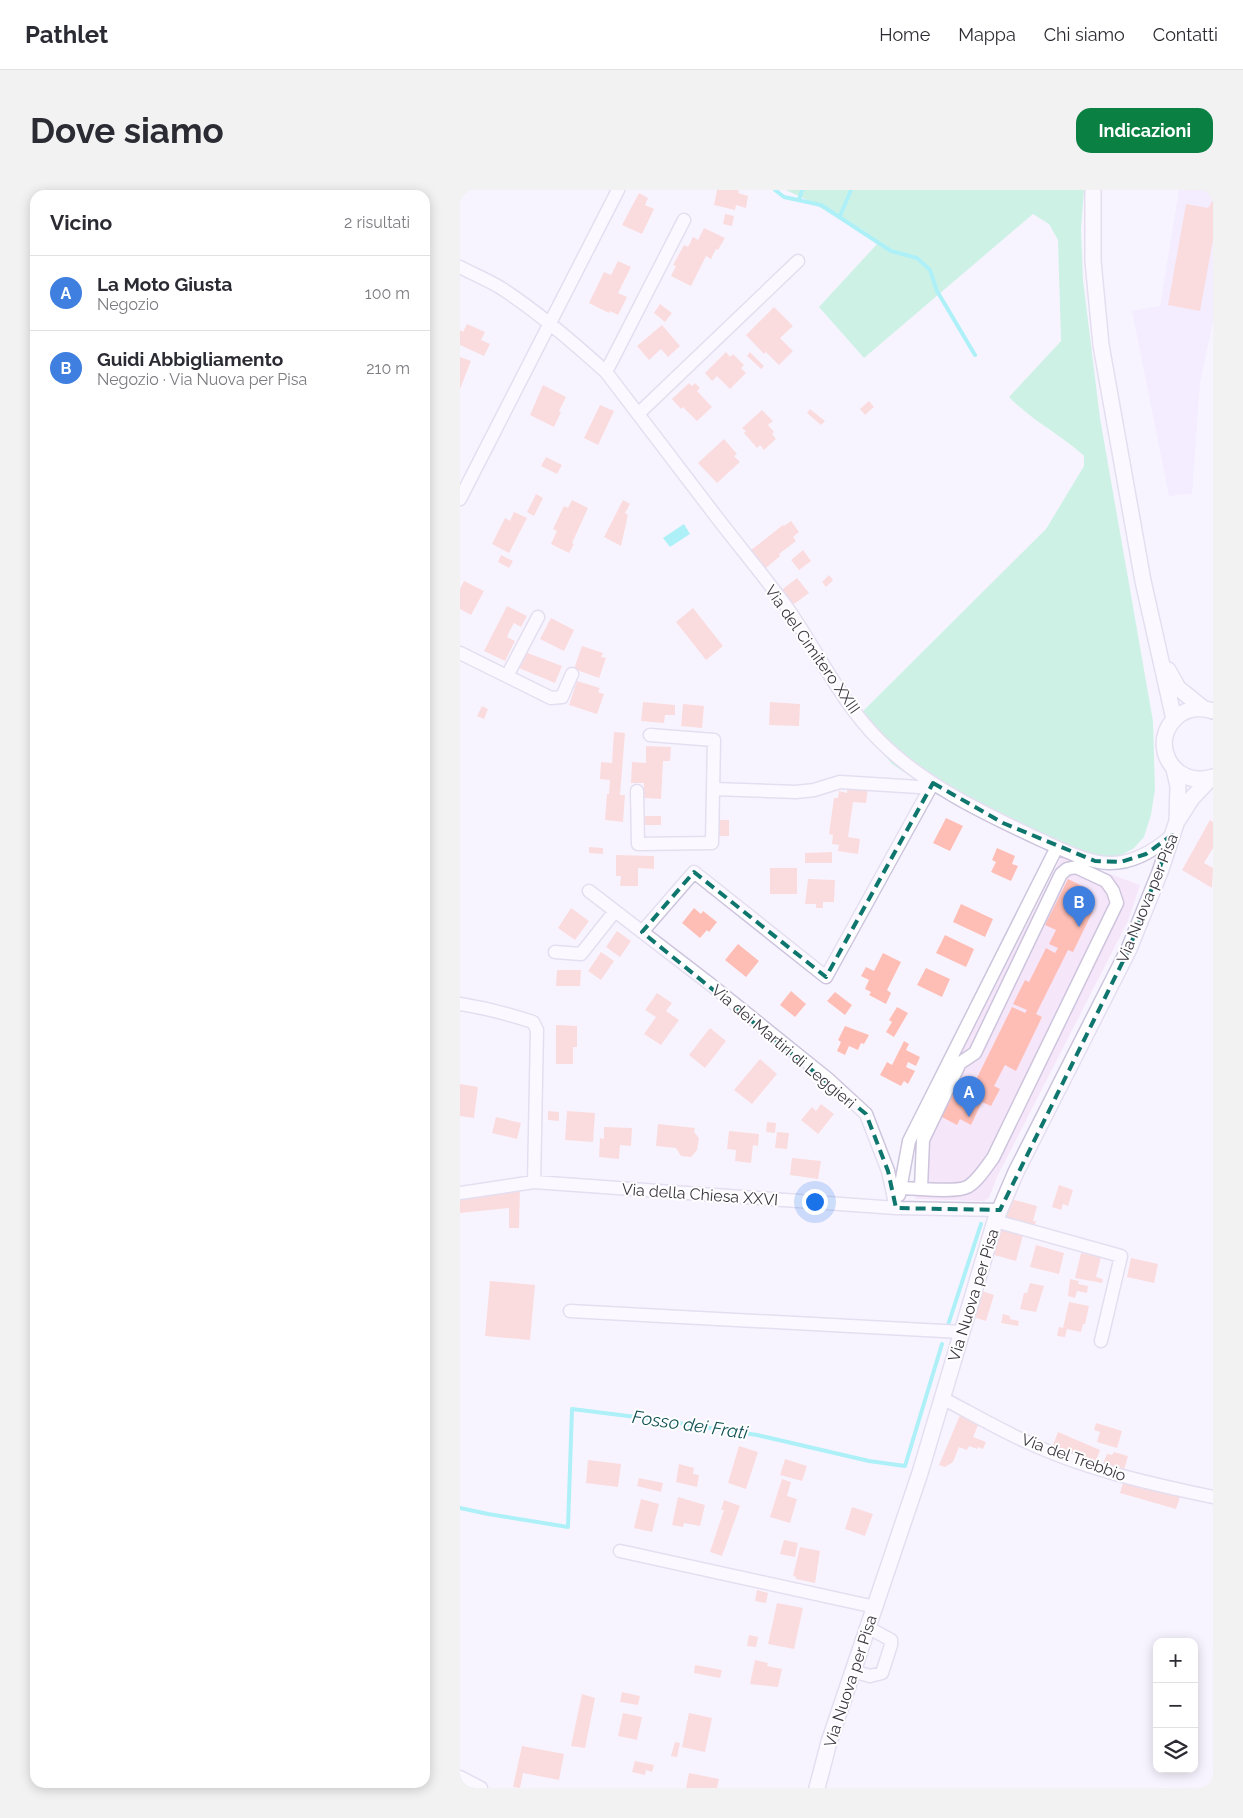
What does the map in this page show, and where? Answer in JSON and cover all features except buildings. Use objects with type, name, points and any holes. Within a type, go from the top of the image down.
[{"type":"main road","points":[[1094,190],[1092,254],[1101,345],[1141,573],[1174,719]]},
{"type":"main road","points":[[1162,660],[1178,688],[1208,710]]},
{"type":"main road","points":[[1175,828],[1178,786],[1174,769],[1167,758],[1164,747],[1166,732],[1174,719],[1189,710],[1208,710]]},
{"type":"main road","points":[[1174,769],[1192,778],[1212,778]]},
{"type":"main road","points":[[1175,828],[1192,798],[1212,778]]},
{"type":"main road","name":"Via Nuova per Pisa","points":[[817,1788],[829,1742],[852,1671],[920,1473],[998,1215],[1016,1172],[1129,949],[1143,917],[1175,828]]},
{"type":"street","points":[[460,499],[618,190]]},
{"type":"street","points":[[606,372],[684,220]]},
{"type":"street","points":[[638,414],[798,262]]},
{"type":"street","name":"Via del Cimitero XXIII","points":[[460,267],[499,287],[525,304],[606,372],[786,606],[846,702],[878,739],[902,762],[933,783],[1003,822],[1057,847],[1095,861],[1121,862],[1157,849],[1175,828]]},
{"type":"street","points":[[507,676],[538,617]]},
{"type":"street","points":[[460,653],[551,698],[562,698],[572,674]]},
{"type":"street","points":[[637,791],[638,844],[712,843],[714,740],[650,735]]},
{"type":"street","points":[[714,789],[796,792],[814,790],[840,782],[919,787],[933,783]]},
{"type":"street","points":[[642,932],[694,872],[826,977],[933,783]]},
{"type":"street","points":[[896,1208],[909,1140],[1057,847]]},
{"type":"street","points":[[900,1188],[953,1189],[966,1187],[972,1183],[993,1158],[1117,903],[1113,891],[1106,881],[1076,867],[1067,869],[1061,874],[975,1053],[960,1063],[923,1140],[921,1188]]},
{"type":"street","name":"Via dei Martiri di Leggieri","points":[[588,891],[710,984],[828,1079],[866,1114],[888,1171],[896,1208]]},
{"type":"street","points":[[555,952],[581,954],[615,911]]},
{"type":"street","points":[[460,1004],[533,1022],[537,1030],[534,1182]]},
{"type":"street","points":[[907,1152],[923,1153]]},
{"type":"street","name":"Via della Chiesa XXVI","points":[[460,1193],[534,1182],[998,1215],[1121,1256],[1101,1341]]},
{"type":"street","points":[[570,1311],[962,1332]]},
{"type":"street","name":"Via del Trebbio","points":[[942,1398],[1028,1442],[1054,1453],[1142,1482],[1213,1497]]},
{"type":"street","points":[[620,1551],[875,1607]]},
{"type":"street","points":[[852,1671],[870,1676],[882,1673],[891,1640],[867,1627]]},
{"type":"street","points":[[460,1777],[481,1788]]},
{"type":"highlighted area","points":[[933,783],[1003,823],[1095,861],[1121,862],[1146,854],[1172,835],[1129,949],[1000,1210],[896,1208],[888,1171],[866,1114],[642,932],[694,872],[826,977]]},
{"type":"shaded area","points":[[1179,190],[1213,190],[1213,321],[1200,383],[1192,494],[1169,496],[1132,311],[1160,306]]},
{"type":"shaded area","points":[[1062,856],[1140,885],[1128,921],[997,1177],[989,1198],[984,1201],[915,1199],[917,1140]]},
{"type":"green space","points":[[786,190],[1084,190],[1081,229],[1083,280],[1100,418],[1153,721],[1155,789],[1151,815],[1144,837],[1134,848],[1120,856],[1100,857],[936,794],[892,764],[854,720],[1046,529],[1084,466],[1084,456],[1018,406],[1009,397],[1061,341],[1058,240],[1049,224],[1033,214],[864,358],[819,307],[878,243],[813,203]]},
{"type":"water","points":[[684,524],[690,534],[670,547],[663,538]]},
{"type":"waterway","points":[[775,190],[784,197],[821,205],[891,251],[917,258],[930,270],[937,291],[975,355]]},
{"type":"waterway","points":[[799,200],[802,190]]},
{"type":"waterway","points":[[840,216],[851,190]]},
{"type":"waterway","name":"Fosso dei Frati","points":[[948,1325],[981,1224]]},
{"type":"waterway","name":"Fosso dei Frati","points":[[460,1508],[568,1527],[572,1409],[757,1435],[869,1461],[905,1466],[942,1344]]},
{"type":"place","name":"Guidi Abbigliamento","points":[[1079,927]]},
{"type":"place","name":"La Moto Giusta","points":[[969,1117]]}]
